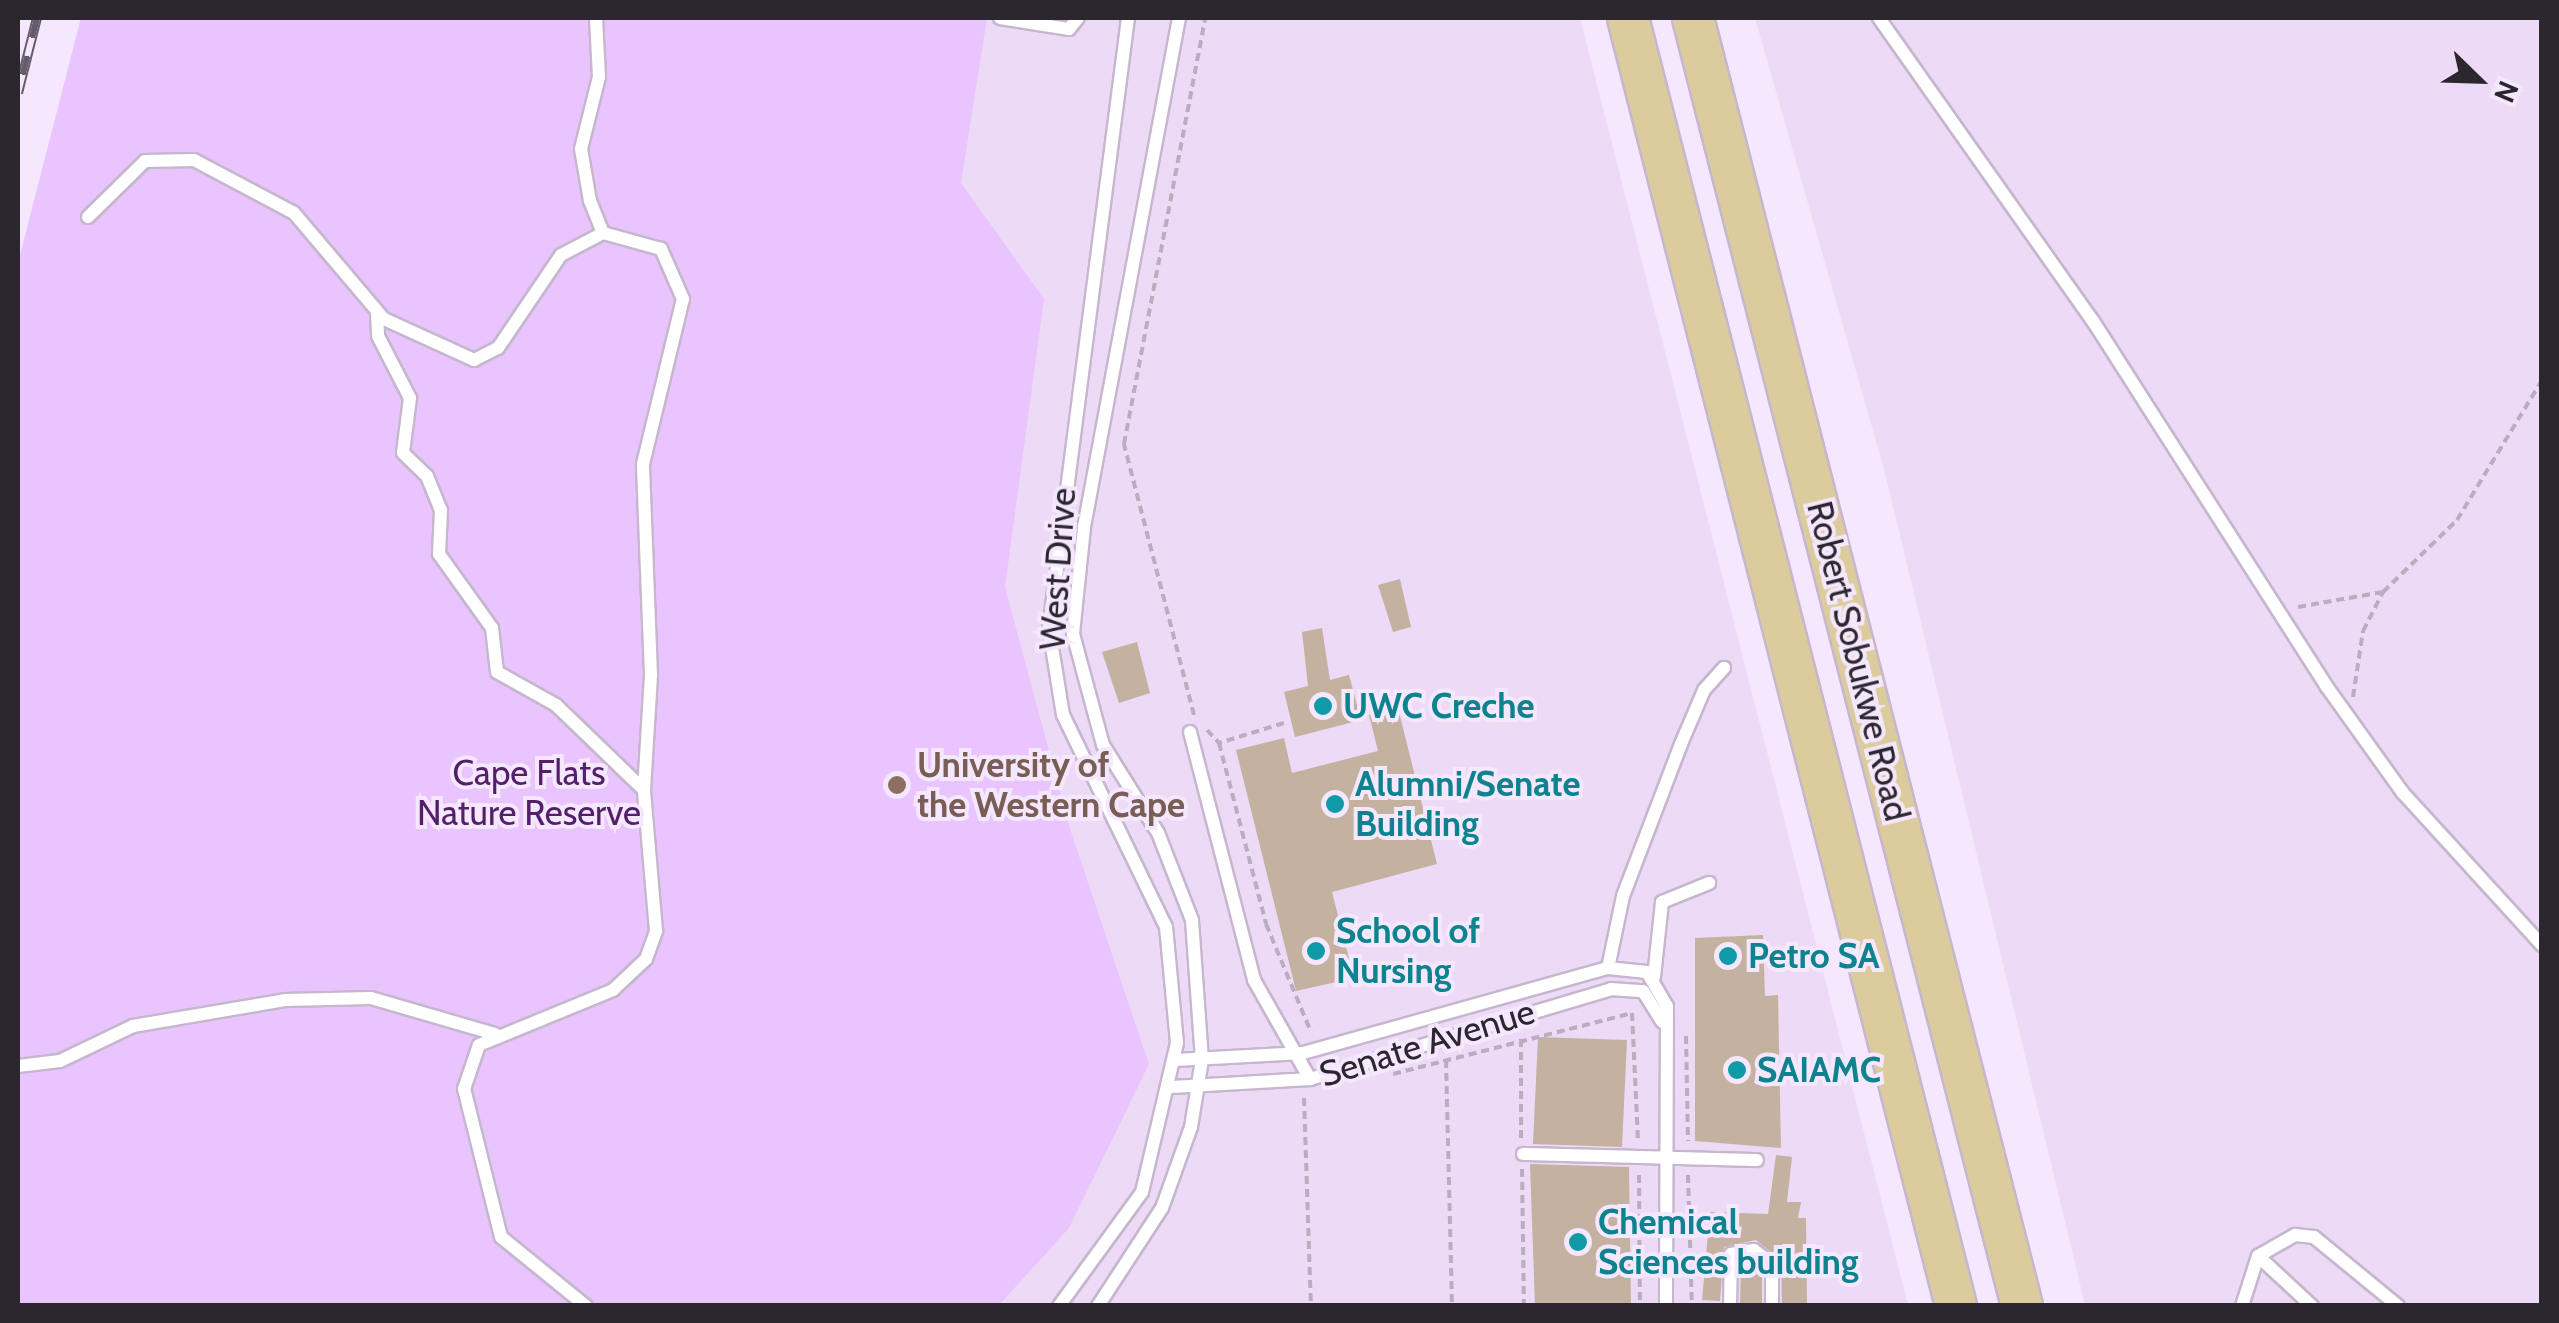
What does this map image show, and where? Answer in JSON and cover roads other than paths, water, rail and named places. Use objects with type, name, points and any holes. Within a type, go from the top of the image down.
[{"type":"main road","name":"Robert Sobukwe Road","points":[[1628,18],[1956,1306]]},
{"type":"main road","name":"Robert Sobukwe Road","points":[[1693,18],[2022,1306]]},
{"type":"lane","points":[[596,18],[599,77],[581,149],[603,233]]},
{"type":"lane","points":[[1000,18],[1069,29],[1078,18]]},
{"type":"lane","name":"West Drive","points":[[1059,1306],[1142,1192],[1172,1087],[1175,1060],[1166,927],[1062,715],[1050,645],[1055,542],[1128,18]]},
{"type":"lane","name":"West Drive","points":[[1098,1306],[1162,1208],[1200,1088],[1202,1060],[1192,920],[1158,833],[1103,745],[1073,634],[1084,527],[1178,18]]},
{"type":"lane","points":[[1879,18],[2093,320],[2350,720],[2478,882],[2542,944]]},
{"type":"lane","points":[[88,216],[146,161],[194,160],[294,213],[377,314],[459,356],[486,356],[562,255],[603,233],[661,249],[683,298],[643,464],[651,675],[644,790],[656,901],[646,959],[612,990],[494,1034],[469,1059],[464,1089],[501,1237],[586,1306]]},
{"type":"lane","points":[[377,314],[378,336],[410,398],[403,453],[428,476],[441,510],[439,554],[492,628],[497,672],[556,705],[644,790]]},
{"type":"lane","points":[[1608,968],[1623,896],[1662,794],[1704,690],[1724,668]]},
{"type":"lane","points":[[1190,732],[1254,980],[1302,1053],[1314,1085]]},
{"type":"lane","points":[[1666,1306],[1662,1021],[1667,1006],[1654,977],[1662,902],[1710,883]]},
{"type":"lane","name":"Senate Avenue","points":[[1175,1060],[1302,1053],[1608,968],[1654,977]]},
{"type":"lane","name":"Senate Avenue","points":[[1172,1087],[1314,1085],[1484,1027],[1628,988],[1648,996],[1662,1021]]},
{"type":"lane","points":[[18,1066],[60,1061],[132,1026],[284,1000],[371,998],[494,1034]]},
{"type":"lane","points":[[1478,1003],[1484,1027]]},
{"type":"lane","points":[[1524,1154],[1757,1160]]},
{"type":"lane","points":[[2242,1306],[2258,1256],[2295,1236],[2314,1237],[2398,1306]]},
{"type":"lane","points":[[1730,1306],[1732,1254],[1754,1250],[1772,1264],[1772,1306]]},
{"type":"lane","points":[[2258,1256],[2312,1306]]},
{"type":"railway","points":[[18,93],[37,18]]},
{"type":"place","name":"UWC Creche","points":[[1323,706]]},
{"type":"place","name":"University of the Western Cape","points":[[897,785]]},
{"type":"place","name":"Alumni/Senate Building","points":[[1335,804]]},
{"type":"place","name":"School of Nursing","points":[[1316,951]]},
{"type":"place","name":"Petro SA","points":[[1728,956]]},
{"type":"place","name":"SAIAMC","points":[[1737,1070]]},
{"type":"place","name":"Chemical Sciences building","points":[[1578,1242]]},
{"type":"park label","name":"Cape Flats Nature Reserve","points":[[529,793]]}]
